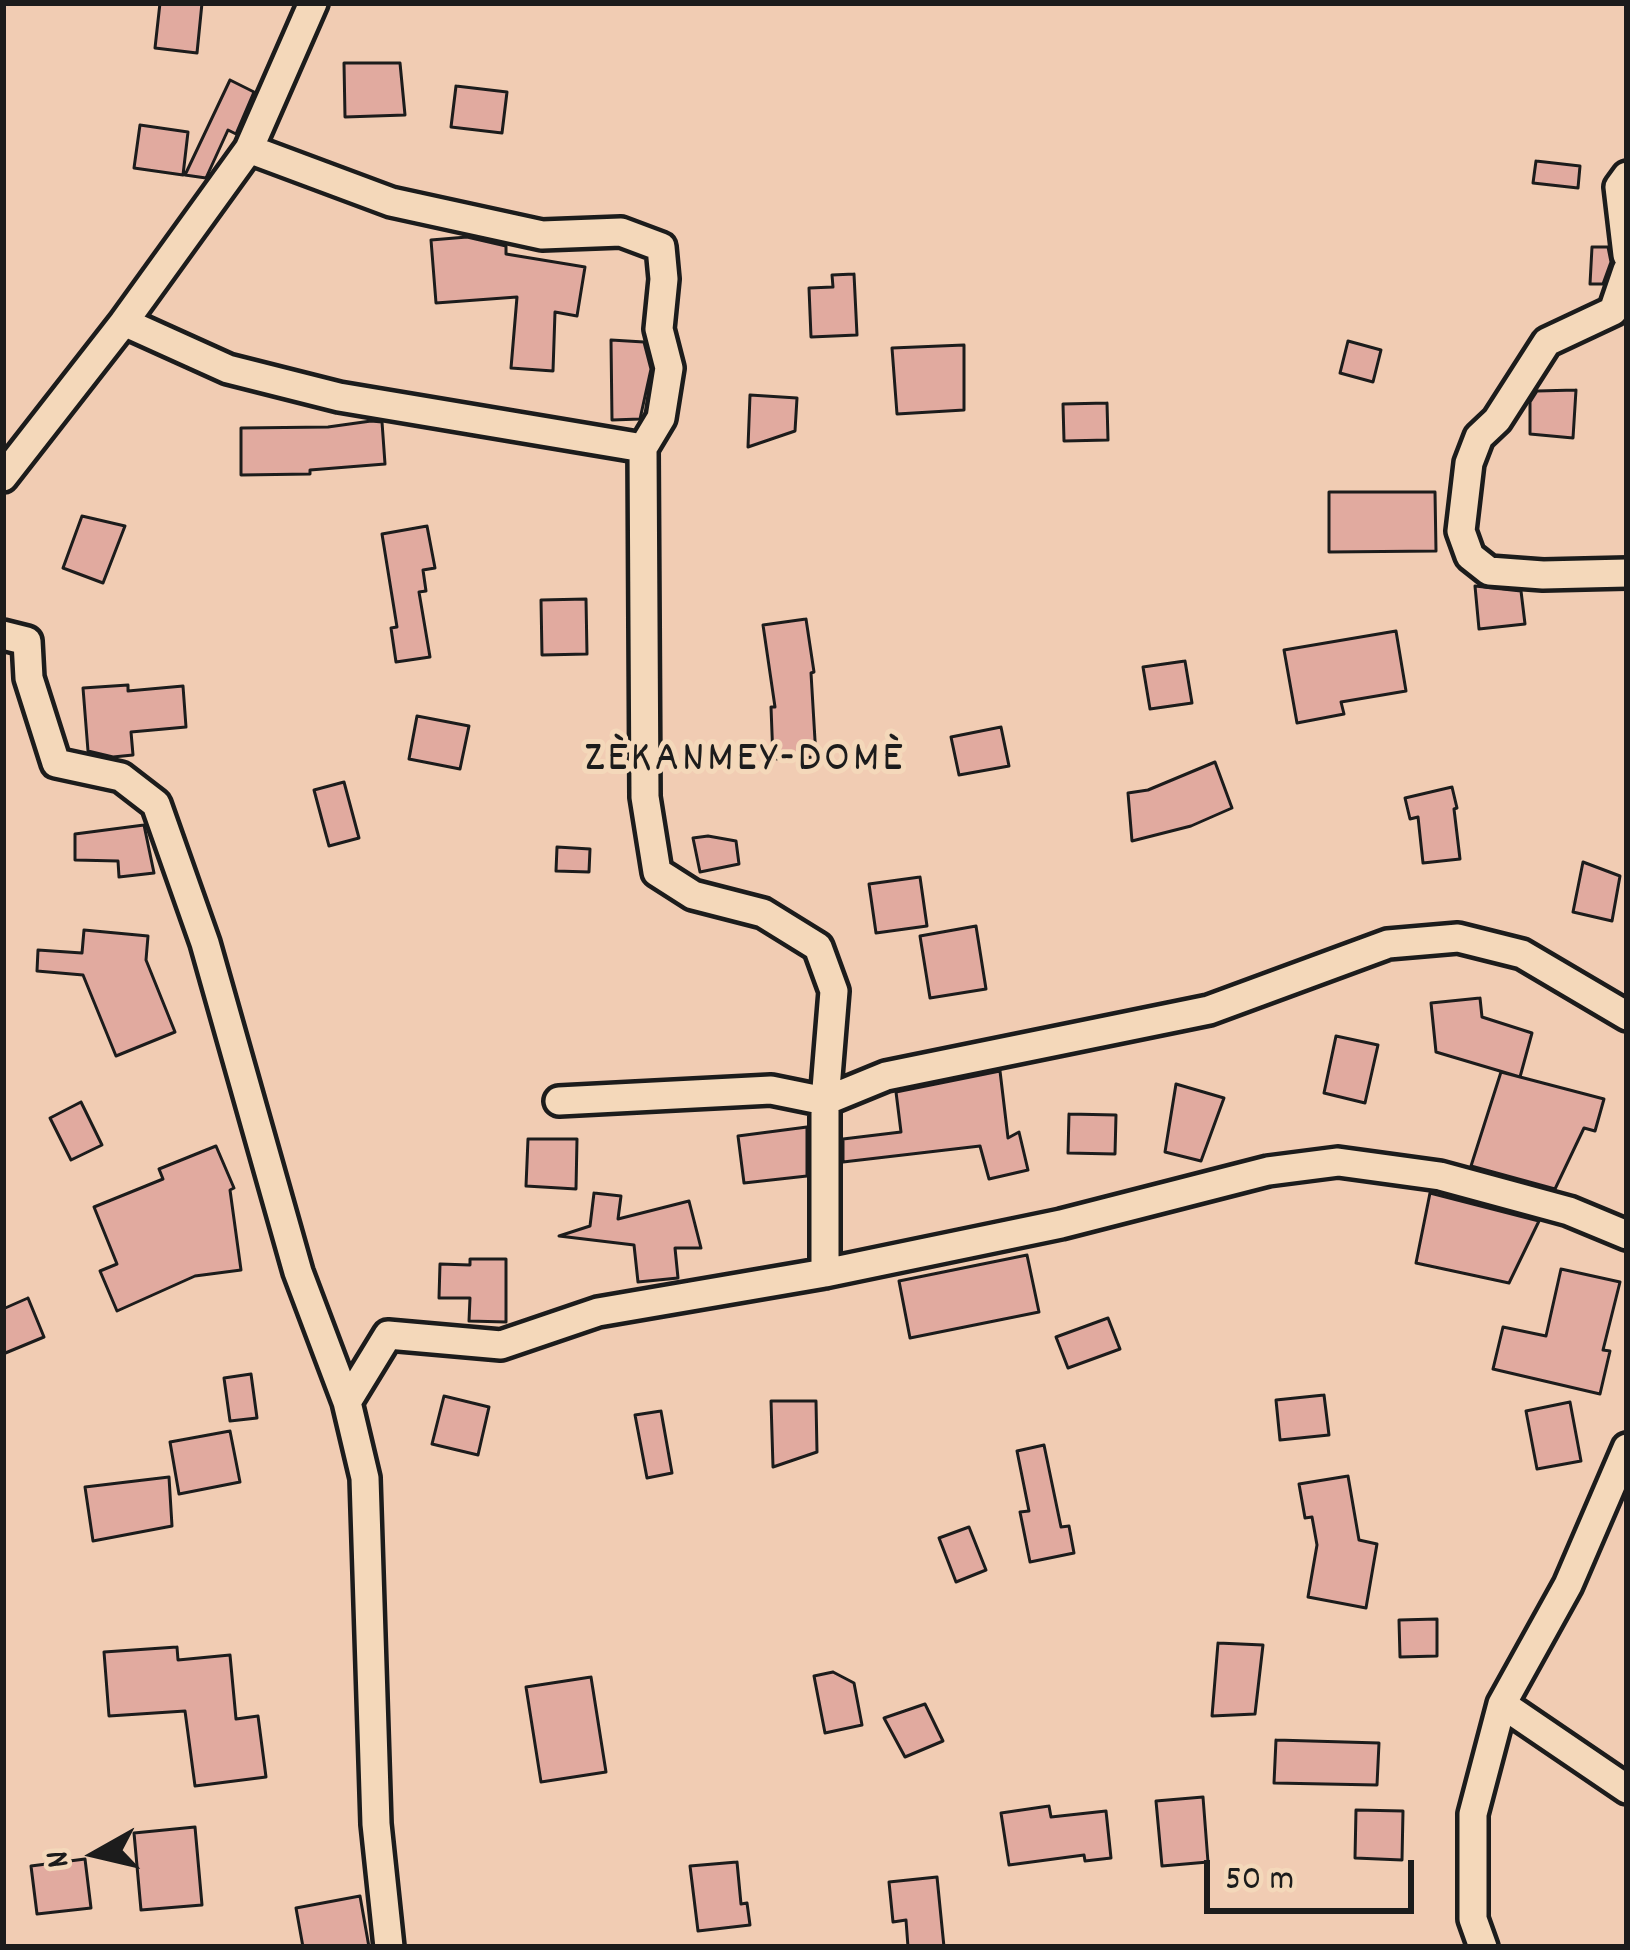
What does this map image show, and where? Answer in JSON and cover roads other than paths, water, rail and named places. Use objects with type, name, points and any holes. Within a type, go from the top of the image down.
[{"type":"street","points":[[3,477],[124,322],[249,149],[313,3]]},
{"type":"street","points":[[249,149],[392,202],[542,236],[621,232],[661,247],[664,279],[659,329],[669,368],[661,418],[643,448],[645,797],[657,872],[693,895],[763,914],[818,947],[834,992],[825,1101],[825,1273]]},
{"type":"street","points":[[1627,176],[1618,188],[1627,255]]},
{"type":"street","points":[[1627,270],[1613,311],[1547,342],[1497,420],[1479,437],[1469,463],[1461,531],[1470,556],[1489,572],[1627,573]]},
{"type":"street","points":[[124,322],[228,369],[339,397],[643,448]]},
{"type":"street","points":[[3,635],[27,641],[29,678],[56,763],[121,777],[156,804],[205,943],[298,1272],[347,1402],[365,1478],[376,1824],[389,1947]]},
{"type":"street","points":[[559,1101],[771,1090],[825,1101],[886,1076],[1208,1010],[1388,944],[1458,938],[1522,953],[1627,1016]]},
{"type":"street","points":[[347,1402],[388,1335],[501,1345],[598,1312],[825,1273],[1061,1224],[1268,1171],[1338,1162],[1440,1176],[1569,1211],[1627,1235]]},
{"type":"street","points":[[1483,1947],[1473,1919],[1474,1814],[1502,1704],[1568,1585],[1627,1448]]},
{"type":"street","points":[[1502,1704],[1627,1789]]},
{"type":"district","name":"ZÈKANMEY-DOMÈ","points":[[745,763]]}]
